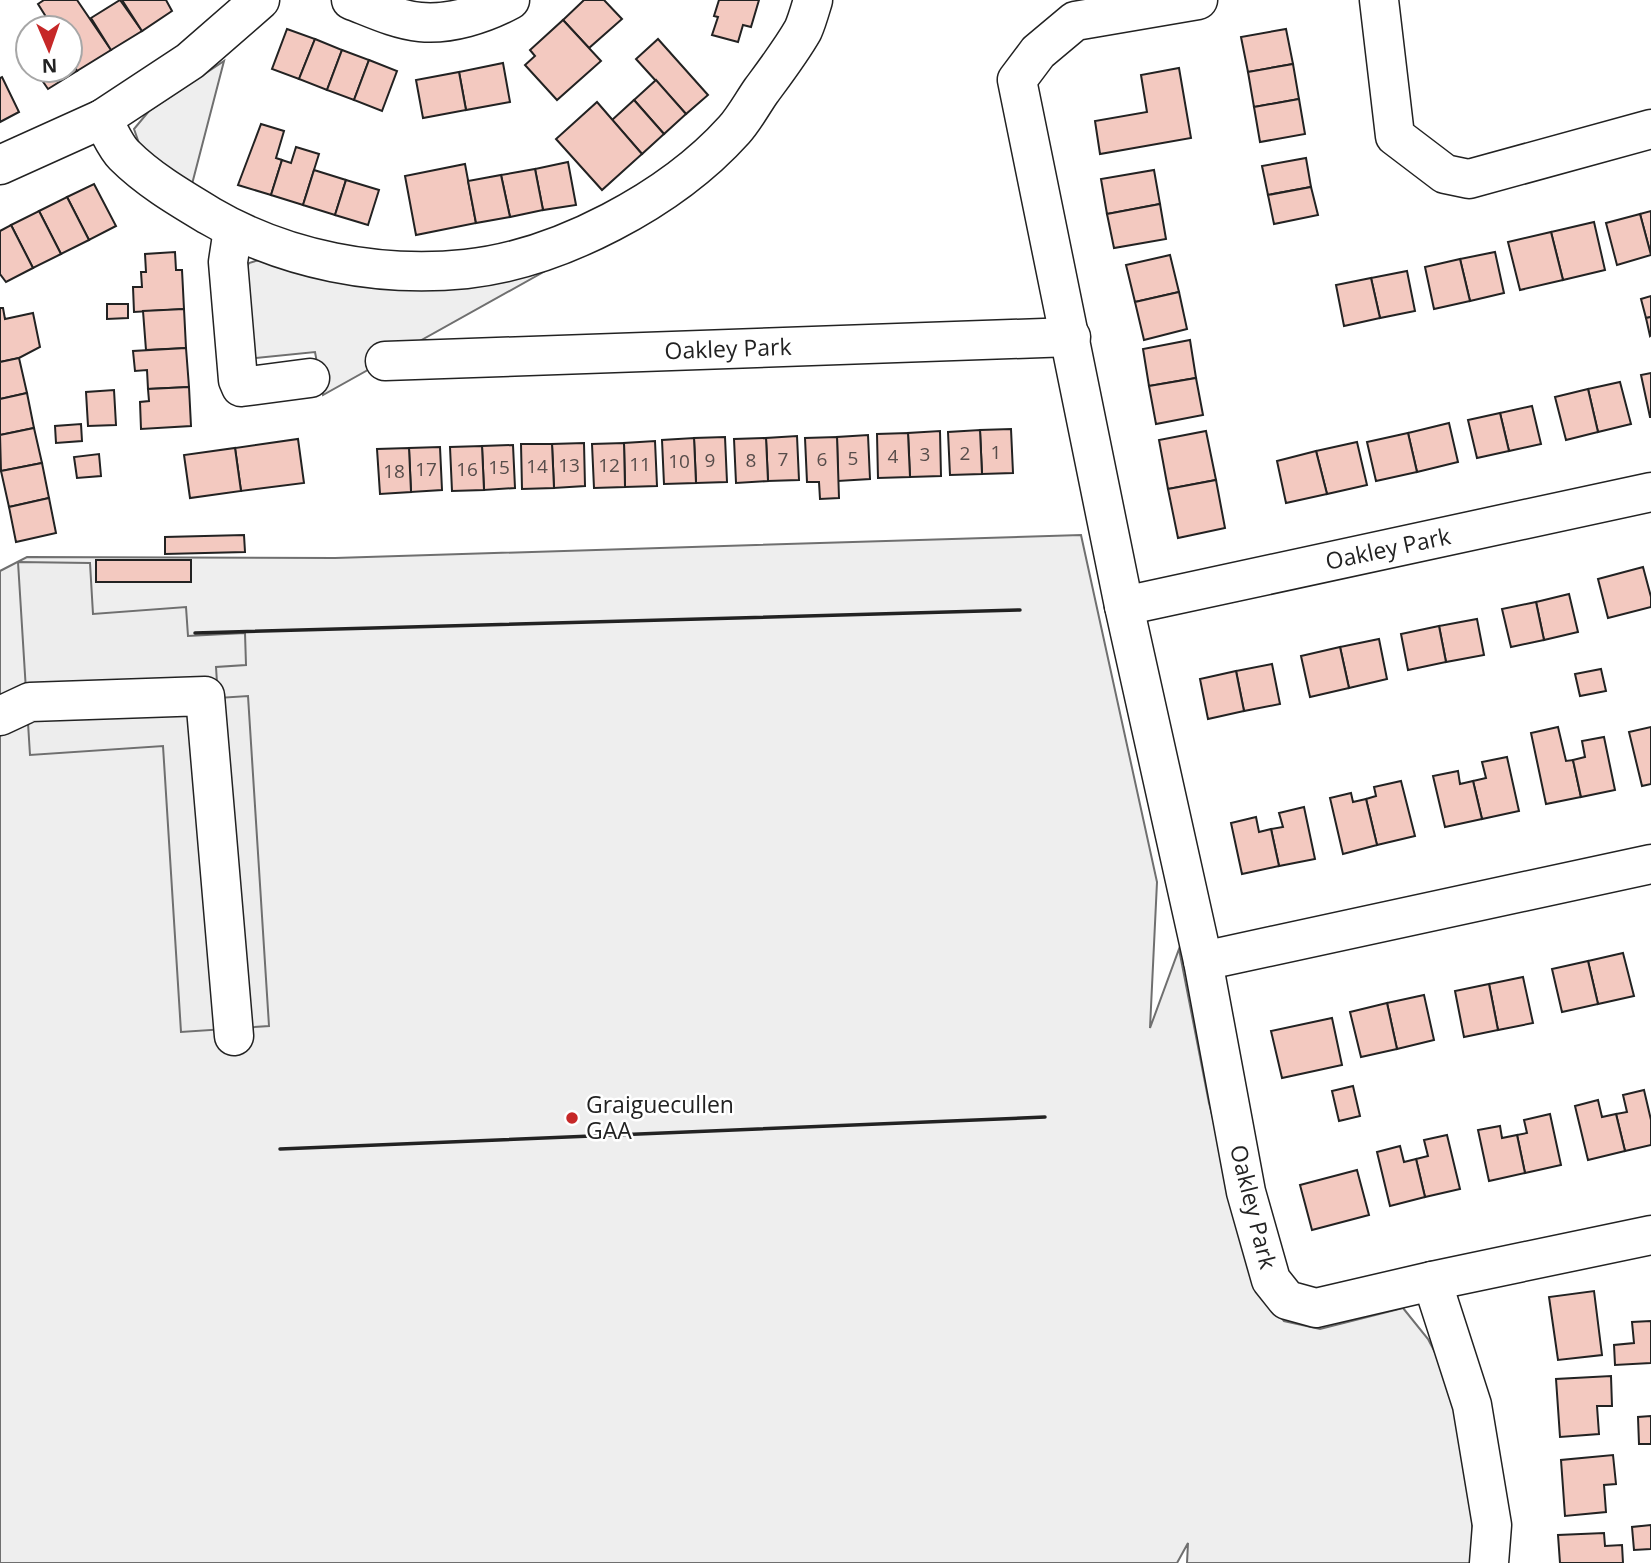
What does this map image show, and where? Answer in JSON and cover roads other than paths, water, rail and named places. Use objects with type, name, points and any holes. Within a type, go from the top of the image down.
[{"type":"street","points":[[0,165],[102,119],[190,61],[260,0]]},
{"type":"street","points":[[351,0],[378,11],[419,22],[455,19],[488,12],[510,0]]},
{"type":"street","points":[[102,119],[122,153],[173,194],[233,229],[292,252],[351,266],[402,270],[466,269],[530,255],[577,237],[641,206],[695,166],[734,130],[803,29],[813,0]]},
{"type":"street","name":"Oakley Park","points":[[1198,0],[1075,21],[1038,52],[1017,80],[1124,606],[1203,961],[1246,1192],[1271,1280],[1287,1300],[1316,1308],[1651,1235]]},
{"type":"street","points":[[1379,0],[1395,136],[1445,174],[1469,179],[1651,129]]},
{"type":"street","points":[[233,229],[228,262],[238,380],[241,387],[310,378]]},
{"type":"street","name":"Oakley Park","points":[[385,361],[1071,337]]},
{"type":"street","name":"Oakley Park","points":[[1124,606],[1651,492]]},
{"type":"street","points":[[0,716],[30,702],[205,696],[234,1036]]},
{"type":"street","points":[[1203,961],[1651,864]]},
{"type":"street","points":[[1433,1281],[1472,1405],[1492,1525],[1489,1563]]},
{"type":"place","name":"Graiguecullen GAA","points":[[572,1118]]}]
